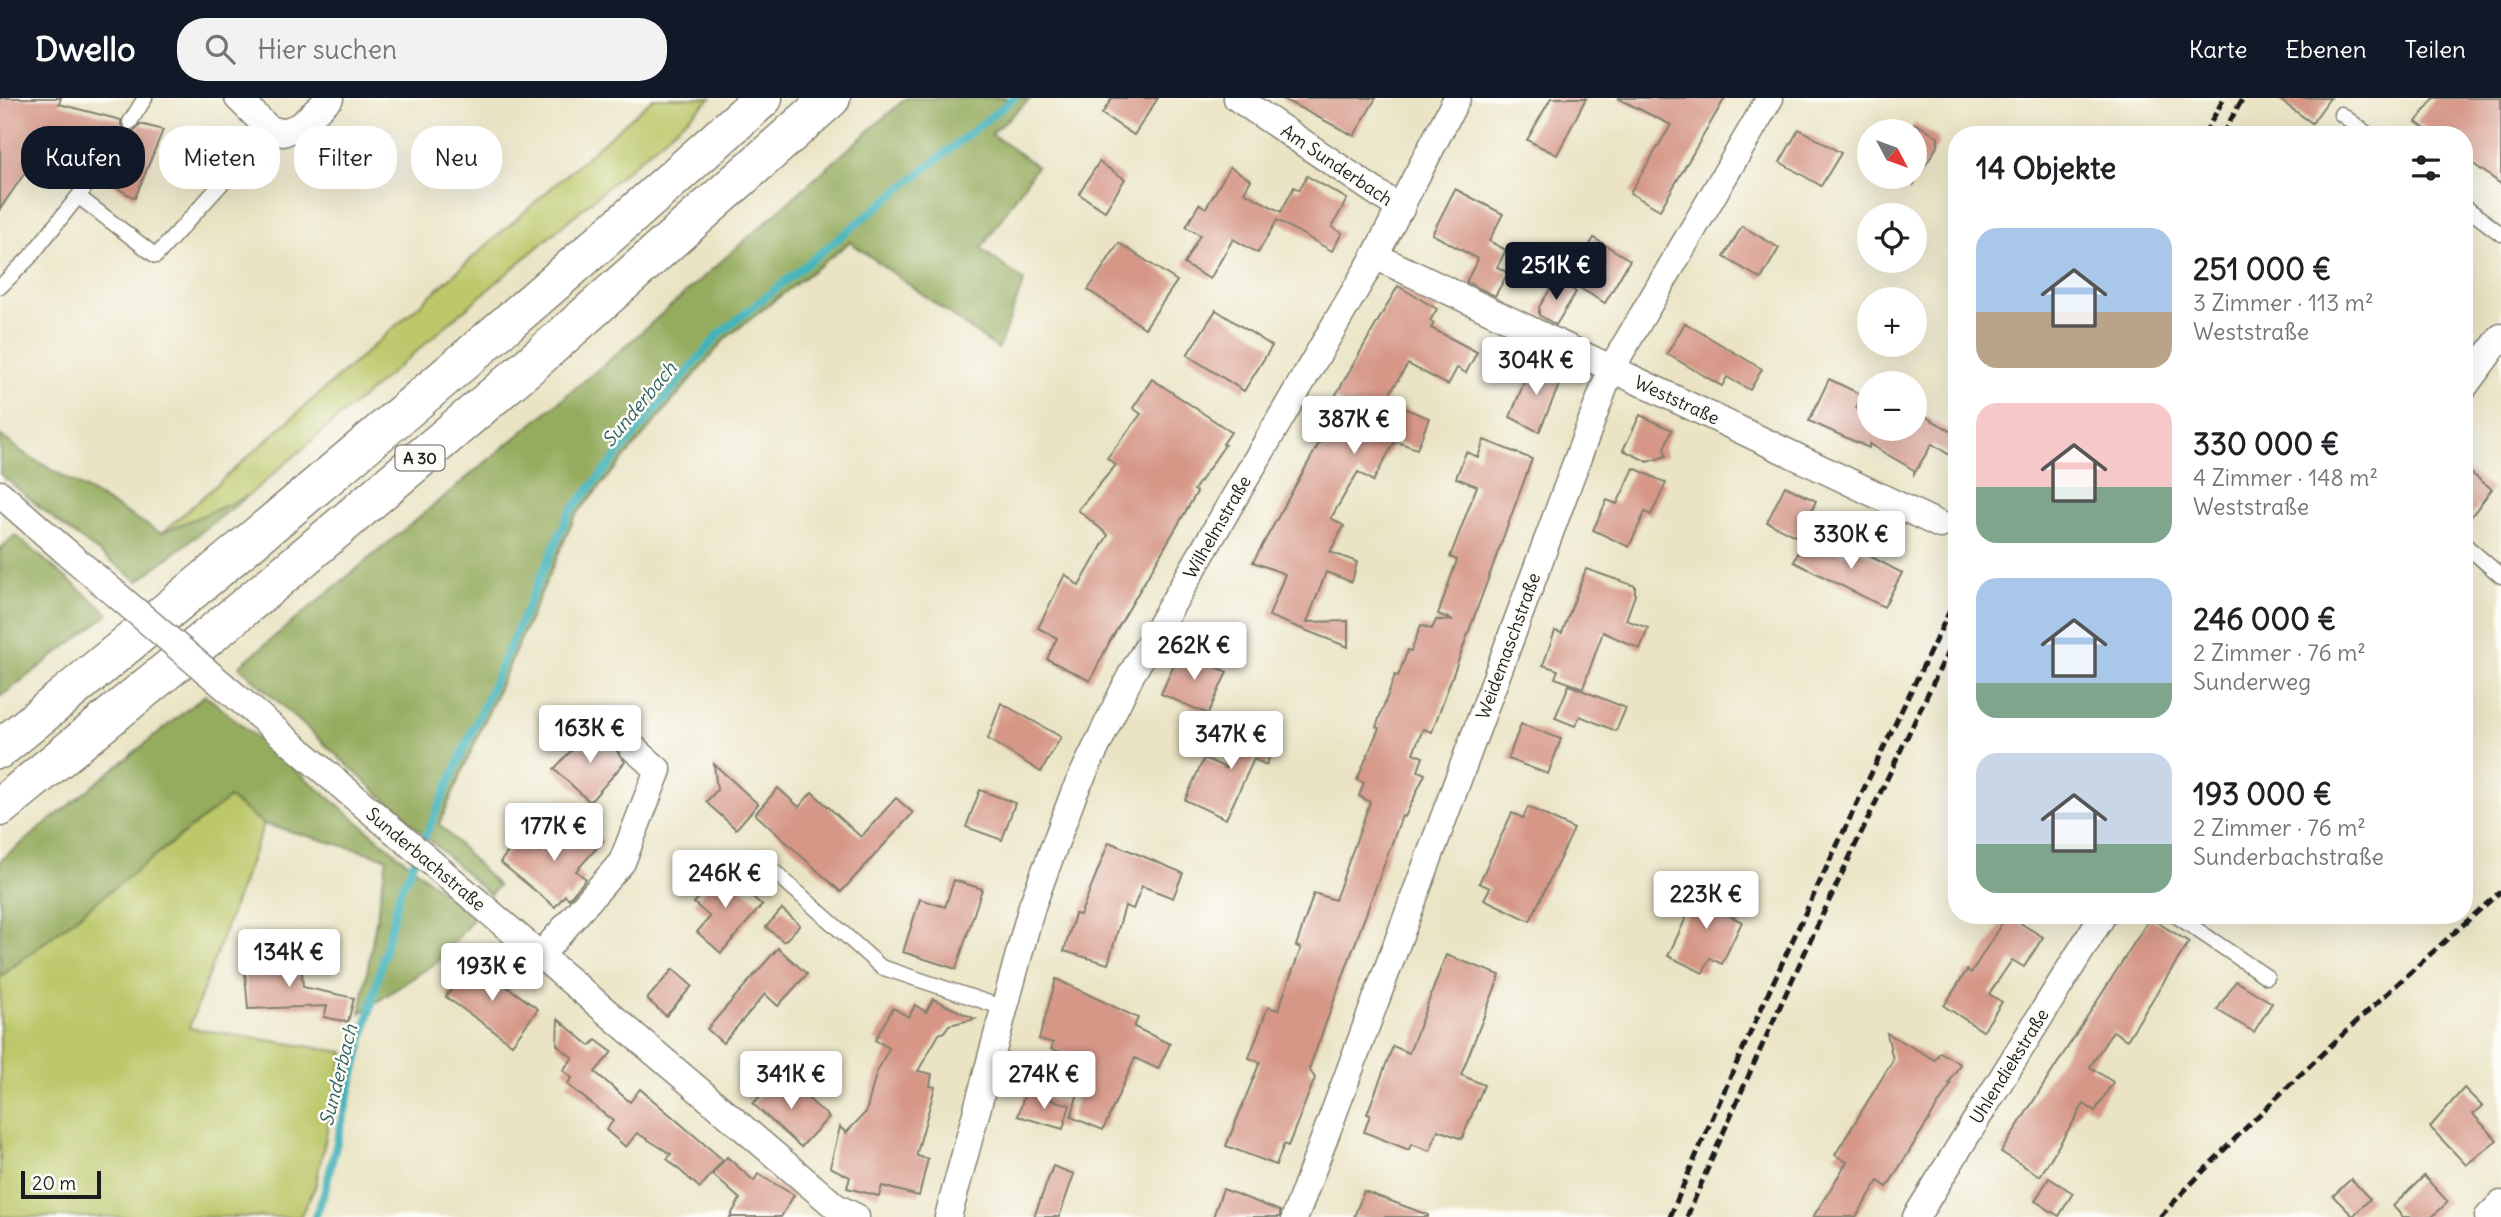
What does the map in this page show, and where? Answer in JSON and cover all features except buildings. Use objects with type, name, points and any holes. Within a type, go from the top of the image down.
[{"type":"highway","name":"A 30","points":[[0,749],[234,558],[463,363],[763,98]]},
{"type":"highway","name":"A 30","points":[[0,807],[269,587],[519,374],[831,98]]},
{"type":"street","points":[[238,98],[266,126]]},
{"type":"street","points":[[280,132],[301,125],[330,98]]},
{"type":"street","name":"Am Sunderbach","points":[[1237,98],[1401,209]]},
{"type":"street","name":"Wilhelmstraße","points":[[948,1217],[1032,906],[1074,793],[1131,676],[1375,256],[1457,98]]},
{"type":"street","name":"Weidemaschstraße","points":[[1295,1217],[1611,369],[1770,98]]},
{"type":"street","name":"Weststraße","points":[[1375,256],[1940,525]]},
{"type":"street","points":[[2473,375],[2501,337]]},
{"type":"street","name":"Sunderbachstraße","points":[[0,494],[840,1214]]},
{"type":"street","points":[[540,956],[622,862],[658,770],[631,747]]},
{"type":"street","name":"Uhlendiekstraße","points":[[1916,1217],[2097,924]]},
{"type":"street","points":[[2488,1217],[2501,1205]]},
{"type":"lane","points":[[130,122],[145,98]]},
{"type":"lane","points":[[2341,114],[2357,126]]},
{"type":"lane","points":[[0,288],[30,257],[85,189]]},
{"type":"lane","points":[[79,197],[156,256],[215,189]]},
{"type":"lane","points":[[2473,213],[2501,234]]},
{"type":"lane","points":[[2473,552],[2501,576]]},
{"type":"lane","points":[[758,857],[881,967],[1004,1008]]},
{"type":"lane","points":[[2188,924],[2267,977]]},
{"type":"green space","points":[[653,98],[711,98],[248,496],[161,534]]},
{"type":"green space","points":[[906,98],[1031,98],[991,134],[1037,166],[981,249],[1024,281],[998,349],[850,242],[726,338],[575,516],[439,824],[498,886],[490,895],[239,666],[613,357]]},
{"type":"green space","points":[[0,435],[25,454],[161,533],[248,496],[138,581],[58,522],[0,474]]},
{"type":"green space","points":[[15,535],[109,614],[0,697],[0,549]]},
{"type":"green space","points":[[205,695],[474,918],[440,960],[360,1013],[387,858],[264,824],[229,798],[0,977],[0,861]]},
{"type":"green space","points":[[229,798],[264,824],[189,1028],[344,1052],[315,1187],[300,1217],[0,1217],[0,977]]},
{"type":"waterway","name":"Sunderbach","points":[[425,837],[569,513],[719,334],[1014,98]]},
{"type":"waterway","name":"Sunderbach","points":[[315,1217],[324,1194],[399,894],[415,859]]},
{"type":"railway","points":[[2209,126],[2224,98]]},
{"type":"railway","points":[[2227,126],[2243,98]]},
{"type":"railway","points":[[1670,1217],[1773,983],[1948,615]]},
{"type":"railway","points":[[1687,1217],[1784,997],[1948,652]]},
{"type":"railway","points":[[2473,916],[2501,891]]},
{"type":"railway","points":[[2160,1217],[2284,1091],[2464,924]]}]
